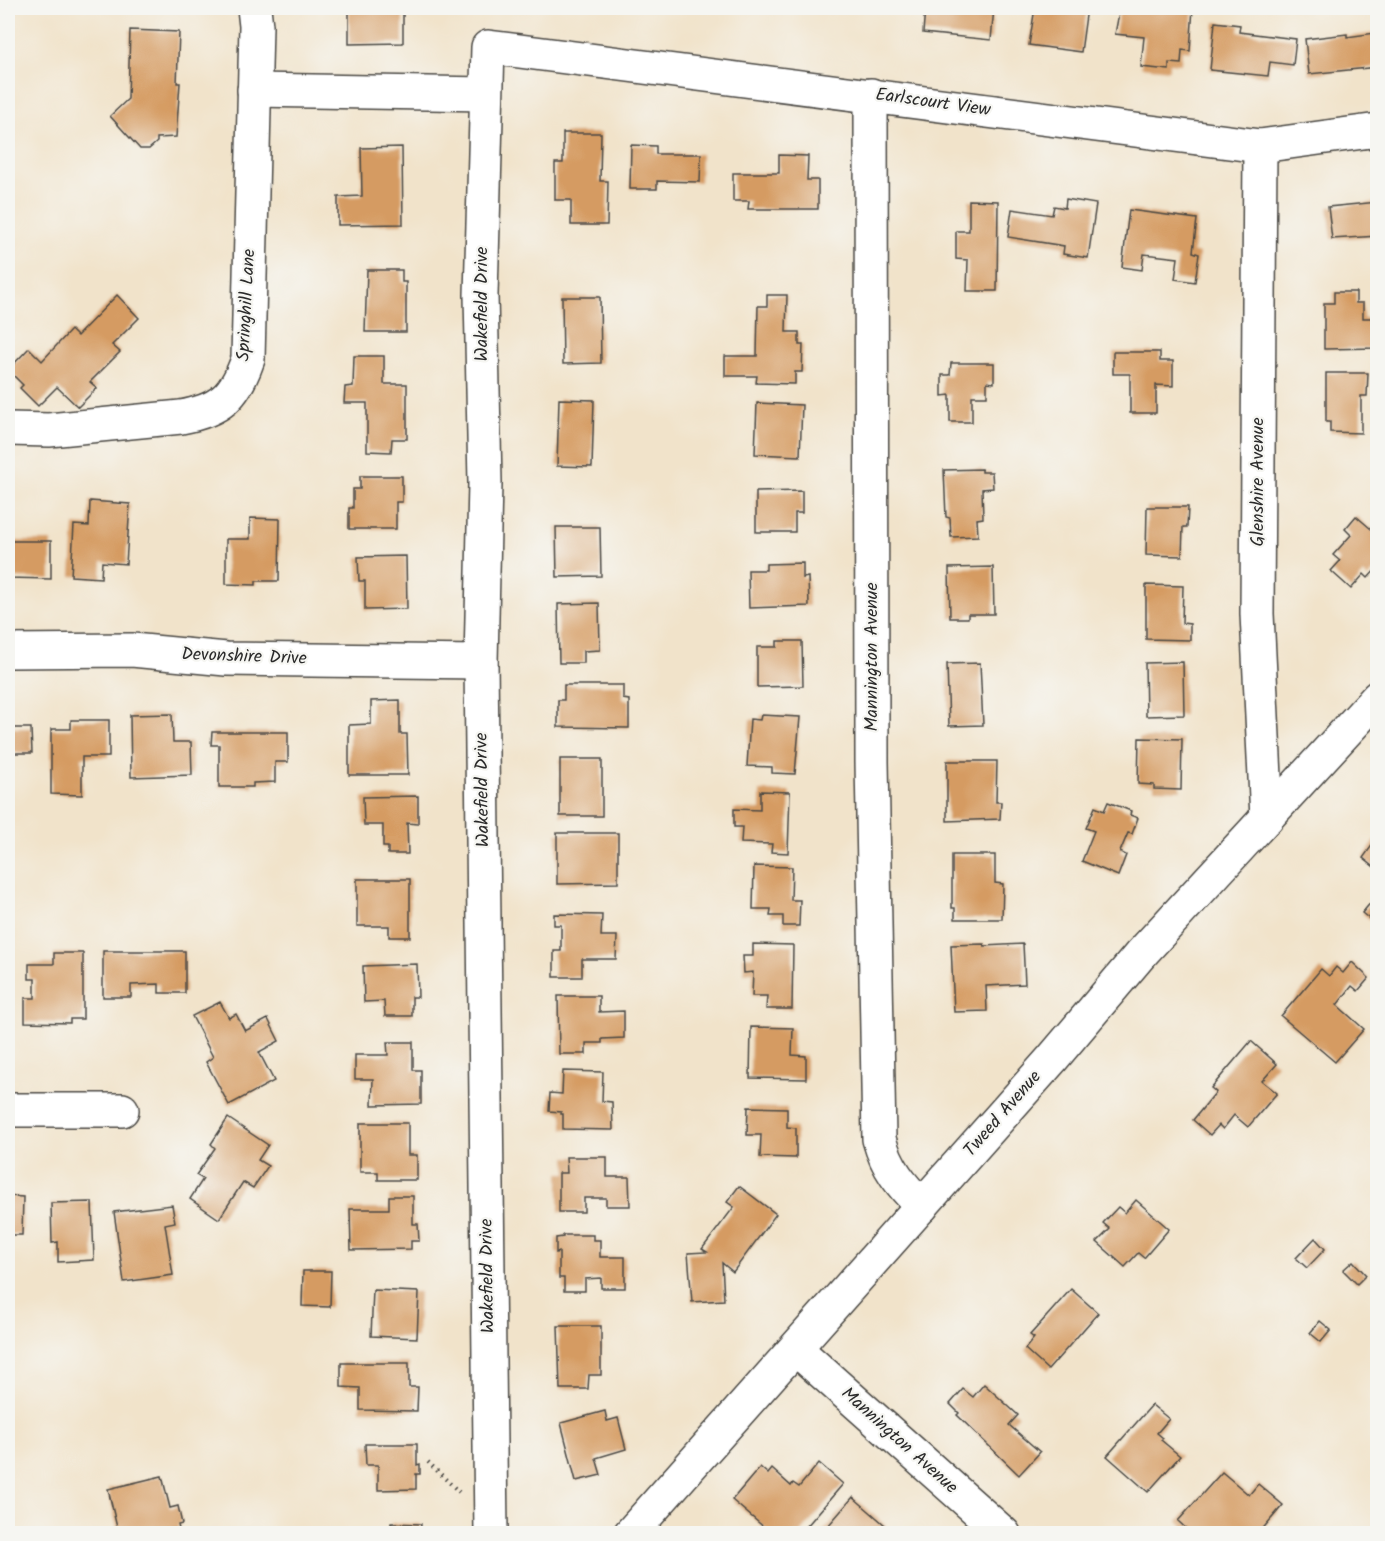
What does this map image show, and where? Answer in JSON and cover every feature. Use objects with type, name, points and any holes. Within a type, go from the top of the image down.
[{"type":"street","name":"Springhill Lane","points":[[8,429],[50,430],[203,414],[221,404],[236,388],[248,359],[256,26],[254,8]]},
{"type":"street","name":"Wakefield Drive","points":[[488,47],[481,295],[485,483],[481,662],[491,1533]]},
{"type":"street","name":"Earlscourt View","points":[[488,47],[1260,146],[1377,130]]},
{"type":"street","points":[[254,90],[486,94]]},
{"type":"street","name":"Mannington Avenue","points":[[871,95],[872,762],[879,1139],[885,1160],[904,1188],[922,1206]]},
{"type":"street","name":"Glenshire Avenue","points":[[1260,146],[1257,614],[1267,818]]},
{"type":"street","name":"Devonshire Drive","points":[[8,651],[132,650],[226,659],[481,662]]},
{"type":"street","name":"Tweed Avenue","points":[[630,1533],[1044,1068],[1140,955],[1377,697]]},
{"type":"street","points":[[8,1110],[122,1110]]},
{"type":"street","name":"Mannington Avenue","points":[[796,1349],[1004,1533]]},
{"type":"path","points":[[428,1462],[466,1498]]},
{"type":"building","points":[[8,8],[14,8],[9,33],[8,33]]},
{"type":"building","points":[[349,8],[403,8],[403,43],[349,44]]},
{"type":"building","points":[[925,8],[994,8],[991,40],[923,33]]},
{"type":"building","points":[[1035,8],[1087,8],[1081,52],[1029,45]]},
{"type":"building","points":[[1120,8],[1193,8],[1190,51],[1182,50],[1181,64],[1169,63],[1169,70],[1141,67],[1144,37],[1115,34]]},
{"type":"building","points":[[1215,22],[1240,25],[1239,32],[1296,39],[1293,65],[1270,62],[1268,76],[1210,70]]},
{"type":"building","points":[[130,30],[179,32],[177,83],[180,83],[176,137],[157,138],[157,142],[149,149],[140,149],[110,116],[128,99]]},
{"type":"building","points":[[1375,33],[1378,67],[1309,74],[1305,39]]},
{"type":"building","points":[[563,133],[601,133],[600,181],[608,181],[607,225],[571,225],[571,200],[555,200],[555,163],[563,163]]},
{"type":"building","points":[[631,145],[656,146],[656,154],[701,154],[700,182],[657,181],[657,189],[630,189]]},
{"type":"building","points":[[402,147],[403,224],[338,225],[338,197],[362,196],[361,148]]},
{"type":"building","points":[[779,155],[808,156],[807,180],[818,180],[818,209],[748,209],[749,201],[733,201],[733,173],[779,173]]},
{"type":"building","points":[[1066,199],[1096,204],[1088,258],[1063,254],[1064,246],[1008,237],[1012,209],[1052,215],[1054,206],[1065,208]]},
{"type":"building","points":[[969,200],[998,201],[997,291],[967,291],[968,260],[956,259],[956,231],[969,231]]},
{"type":"building","points":[[1378,202],[1378,236],[1332,239],[1328,207]]},
{"type":"building","points":[[1129,210],[1197,219],[1193,252],[1199,254],[1195,282],[1175,279],[1178,258],[1144,254],[1142,270],[1122,267]]},
{"type":"building","points":[[367,270],[402,270],[402,282],[406,282],[406,332],[365,332]]},
{"type":"building","points":[[1334,292],[1356,292],[1356,303],[1363,303],[1363,318],[1378,318],[1378,348],[1324,349],[1324,303],[1334,303]]},
{"type":"building","points":[[117,295],[139,318],[112,345],[120,352],[90,382],[97,388],[78,407],[57,387],[38,406],[20,388],[23,385],[8,370],[29,348],[42,361],[71,330],[77,336]]},
{"type":"building","points":[[767,295],[787,295],[786,332],[799,332],[799,345],[803,345],[802,372],[795,372],[795,384],[756,383],[757,376],[725,376],[725,356],[757,356],[758,306],[767,306]]},
{"type":"building","points":[[562,297],[600,297],[601,363],[563,364]]},
{"type":"building","points":[[1113,352],[1160,352],[1160,361],[1173,361],[1173,386],[1156,385],[1156,413],[1130,413],[1130,374],[1113,374]]},
{"type":"building","points":[[354,356],[384,356],[384,384],[407,384],[407,439],[392,439],[391,452],[367,451],[367,403],[344,403],[345,387],[353,386]]},
{"type":"building","points":[[951,363],[994,363],[994,383],[987,382],[987,396],[972,396],[972,422],[950,422],[950,395],[942,396],[942,375],[950,375]]},
{"type":"building","points":[[1326,373],[1368,373],[1367,396],[1361,396],[1361,433],[1330,432],[1330,422],[1326,422]]},
{"type":"building","points":[[559,399],[594,400],[592,467],[557,466]]},
{"type":"building","points":[[757,403],[802,405],[800,456],[755,454]]},
{"type":"building","points":[[982,469],[982,472],[992,472],[993,488],[982,489],[983,518],[977,519],[978,536],[951,537],[950,518],[946,517],[944,470]]},
{"type":"building","points":[[360,476],[402,476],[402,502],[396,502],[396,529],[349,529],[349,508],[353,508],[353,489],[360,489]]},
{"type":"building","points":[[802,491],[802,513],[795,513],[795,532],[756,532],[756,492]]},
{"type":"building","points":[[90,501],[130,504],[126,564],[102,562],[101,578],[71,576],[74,525],[89,526]]},
{"type":"building","points":[[1147,507],[1188,507],[1187,527],[1183,527],[1182,556],[1146,555]]},
{"type":"building","points":[[1356,516],[1378,535],[1378,567],[1368,578],[1364,574],[1351,589],[1331,571],[1340,561],[1333,555],[1351,535],[1345,529]]},
{"type":"building","points":[[250,518],[280,519],[279,581],[256,581],[256,585],[226,584],[226,539],[250,539]]},
{"type":"building","points":[[556,527],[600,527],[601,576],[557,577]]},
{"type":"building","points":[[8,541],[51,541],[51,579],[8,578]]},
{"type":"building","points":[[406,556],[407,609],[365,610],[365,581],[359,581],[358,557]]},
{"type":"building","points":[[803,563],[803,578],[808,577],[809,606],[749,608],[748,570],[766,570],[766,564]]},
{"type":"building","points":[[993,567],[994,614],[968,614],[968,618],[950,618],[949,568]]},
{"type":"building","points":[[1146,585],[1183,586],[1182,623],[1190,624],[1190,640],[1146,639]]},
{"type":"building","points":[[599,603],[600,650],[584,651],[584,663],[559,663],[558,604]]},
{"type":"building","points":[[777,641],[802,641],[803,686],[757,687],[757,647],[777,647]]},
{"type":"building","points":[[1183,662],[1184,715],[1146,716],[1145,663]]},
{"type":"building","points":[[980,663],[983,725],[949,726],[947,664]]},
{"type":"building","points":[[564,685],[623,685],[623,699],[629,700],[629,728],[558,727],[558,700],[564,700]]},
{"type":"building","points":[[400,700],[400,734],[407,734],[408,775],[349,775],[349,725],[371,724],[371,701]]},
{"type":"building","points":[[172,714],[173,742],[191,742],[192,775],[131,777],[130,715]]},
{"type":"building","points":[[761,715],[800,717],[795,774],[772,773],[772,767],[747,766],[750,719],[760,720]]},
{"type":"building","points":[[71,720],[109,720],[109,757],[82,757],[82,795],[51,794],[51,729],[71,729]]},
{"type":"building","points":[[8,728],[31,728],[32,753],[8,753]]},
{"type":"building","points":[[212,732],[288,732],[288,762],[275,762],[275,782],[253,783],[253,787],[219,787],[219,745],[211,745]]},
{"type":"building","points":[[1139,738],[1182,739],[1181,790],[1154,789],[1154,785],[1138,784]]},
{"type":"building","points":[[560,759],[602,759],[602,816],[560,816]]},
{"type":"building","points":[[947,761],[997,761],[996,802],[1001,802],[1000,819],[947,821]]},
{"type":"building","points":[[760,791],[790,792],[788,853],[771,852],[772,844],[741,843],[742,827],[734,827],[734,809],[760,810]]},
{"type":"building","points":[[418,796],[418,824],[407,823],[408,854],[388,854],[388,847],[383,847],[383,825],[364,825],[363,797]]},
{"type":"building","points":[[1108,802],[1131,811],[1130,815],[1138,818],[1132,834],[1128,833],[1120,852],[1126,855],[1118,876],[1082,861],[1094,831],[1086,828],[1095,807],[1104,811]]},
{"type":"building","points":[[557,833],[618,833],[618,883],[557,884]]},
{"type":"building","points":[[1378,837],[1378,870],[1363,858]]},
{"type":"building","points":[[952,855],[995,855],[995,883],[1003,884],[1002,919],[955,919],[955,908],[952,908]]},
{"type":"building","points":[[754,866],[792,867],[791,900],[800,900],[799,926],[783,926],[783,916],[770,916],[771,909],[753,909]]},
{"type":"building","points":[[357,879],[410,879],[410,937],[389,937],[389,926],[357,926]]},
{"type":"building","points":[[1378,894],[1378,926],[1362,913]]},
{"type":"building","points":[[554,914],[602,915],[601,936],[617,936],[616,959],[582,959],[582,977],[554,977],[554,951],[561,951],[561,925],[554,925]]},
{"type":"building","points":[[753,944],[793,945],[792,1009],[766,1009],[767,996],[752,996],[753,972],[744,973],[743,956],[753,956]]},
{"type":"building","points":[[984,944],[984,946],[1023,944],[1025,984],[986,986],[987,1011],[954,1012],[951,945]]},
{"type":"building","points":[[103,951],[185,951],[185,993],[159,993],[159,984],[131,985],[131,997],[103,997]]},
{"type":"building","points":[[54,953],[83,953],[83,1019],[70,1019],[70,1023],[25,1022],[25,998],[35,998],[35,979],[29,979],[29,964],[54,964]]},
{"type":"building","points":[[1352,962],[1369,978],[1358,991],[1352,986],[1337,1005],[1364,1029],[1335,1062],[1281,1016],[1321,969],[1329,976],[1336,967],[1343,973]]},
{"type":"building","points":[[417,964],[418,997],[412,997],[412,1016],[385,1016],[384,1001],[364,1002],[363,966]]},
{"type":"building","points":[[558,996],[599,996],[599,1012],[624,1011],[624,1038],[602,1039],[602,1043],[586,1043],[586,1054],[559,1054]]},
{"type":"building","points":[[220,1002],[229,1018],[236,1014],[245,1031],[268,1019],[279,1041],[259,1052],[274,1081],[229,1105],[206,1062],[213,1057],[192,1016]]},
{"type":"building","points":[[751,1027],[793,1028],[792,1055],[806,1056],[806,1079],[750,1078]]},
{"type":"building","points":[[1251,1041],[1277,1064],[1262,1081],[1277,1093],[1248,1127],[1234,1115],[1223,1129],[1219,1125],[1210,1135],[1193,1120],[1216,1092],[1211,1088]]},
{"type":"building","points":[[387,1042],[413,1042],[413,1070],[421,1070],[421,1104],[372,1105],[373,1079],[355,1079],[355,1055],[388,1055]]},
{"type":"building","points":[[563,1071],[603,1072],[602,1101],[612,1102],[613,1130],[563,1129],[563,1114],[549,1111],[550,1093],[562,1094]]},
{"type":"building","points":[[748,1107],[787,1108],[787,1127],[796,1128],[796,1158],[760,1157],[761,1135],[747,1135]]},
{"type":"building","points":[[228,1118],[268,1145],[258,1160],[268,1166],[253,1188],[243,1182],[219,1219],[190,1199],[203,1179],[196,1175],[215,1148],[211,1144]]},
{"type":"building","points":[[360,1123],[408,1123],[408,1155],[417,1155],[417,1180],[378,1180],[378,1172],[360,1172]]},
{"type":"building","points":[[566,1157],[607,1157],[607,1177],[629,1177],[630,1206],[606,1206],[606,1198],[584,1198],[584,1212],[559,1212],[559,1173],[567,1173]]},
{"type":"building","points":[[739,1186],[776,1214],[733,1272],[722,1263],[724,1300],[692,1302],[688,1253],[707,1252],[702,1249],[734,1207],[727,1202]]},
{"type":"building","points":[[8,1196],[23,1197],[22,1235],[8,1235]]},
{"type":"building","points":[[389,1196],[413,1196],[413,1224],[418,1224],[419,1241],[411,1241],[411,1249],[351,1250],[350,1209],[389,1209]]},
{"type":"building","points":[[1136,1200],[1169,1229],[1144,1258],[1138,1253],[1125,1267],[1097,1242],[1110,1229],[1103,1223],[1118,1207],[1125,1213]]},
{"type":"building","points":[[92,1202],[94,1260],[58,1262],[58,1242],[52,1243],[51,1203]]},
{"type":"building","points":[[172,1205],[175,1222],[165,1224],[173,1275],[124,1282],[114,1212]]},
{"type":"building","points":[[563,1235],[593,1235],[593,1240],[600,1240],[600,1257],[625,1257],[625,1288],[601,1288],[601,1278],[585,1279],[585,1291],[564,1291],[564,1278],[559,1278],[559,1252],[556,1253],[556,1238],[563,1237]]},
{"type":"building","points":[[1315,1238],[1325,1249],[1307,1268],[1296,1258]]},
{"type":"building","points":[[1353,1261],[1366,1275],[1357,1284],[1343,1270]]},
{"type":"building","points":[[303,1271],[331,1271],[330,1307],[302,1306]]},
{"type":"building","points":[[1071,1289],[1098,1313],[1048,1370],[1025,1349],[1034,1338],[1030,1335]]},
{"type":"building","points":[[373,1290],[419,1292],[417,1338],[371,1336]]},
{"type":"building","points":[[1320,1321],[1331,1330],[1321,1342],[1310,1333]]},
{"type":"building","points":[[558,1326],[601,1326],[601,1375],[589,1375],[588,1389],[560,1389]]},
{"type":"building","points":[[341,1363],[409,1363],[409,1387],[418,1387],[417,1411],[360,1410],[360,1388],[341,1387]]},
{"type":"building","points":[[984,1384],[1018,1415],[1009,1425],[1040,1452],[1019,1475],[957,1415],[959,1413],[950,1404],[963,1389],[973,1397]]},
{"type":"building","points":[[1152,1405],[1169,1419],[1157,1433],[1163,1438],[1161,1440],[1180,1456],[1148,1492],[1107,1456]]},
{"type":"building","points":[[605,1411],[607,1421],[618,1418],[626,1449],[596,1458],[601,1475],[576,1481],[561,1423]]},
{"type":"building","points":[[365,1444],[417,1444],[417,1465],[420,1464],[420,1474],[416,1474],[416,1489],[378,1490],[378,1465],[366,1465]]},
{"type":"building","points":[[819,1463],[843,1484],[800,1534],[772,1534],[732,1500],[760,1467],[768,1474],[772,1469],[791,1486],[793,1483],[799,1487]]},
{"type":"building","points":[[1222,1472],[1249,1495],[1258,1484],[1283,1505],[1260,1532],[1262,1534],[1192,1534],[1178,1521]]},
{"type":"building","points":[[162,1476],[170,1508],[178,1506],[182,1524],[178,1525],[180,1534],[127,1534],[126,1530],[118,1532],[108,1489]]},
{"type":"building","points":[[853,1497],[893,1532],[891,1534],[821,1534]]},
{"type":"building","points":[[391,1523],[421,1524],[420,1534],[390,1534]]}]
